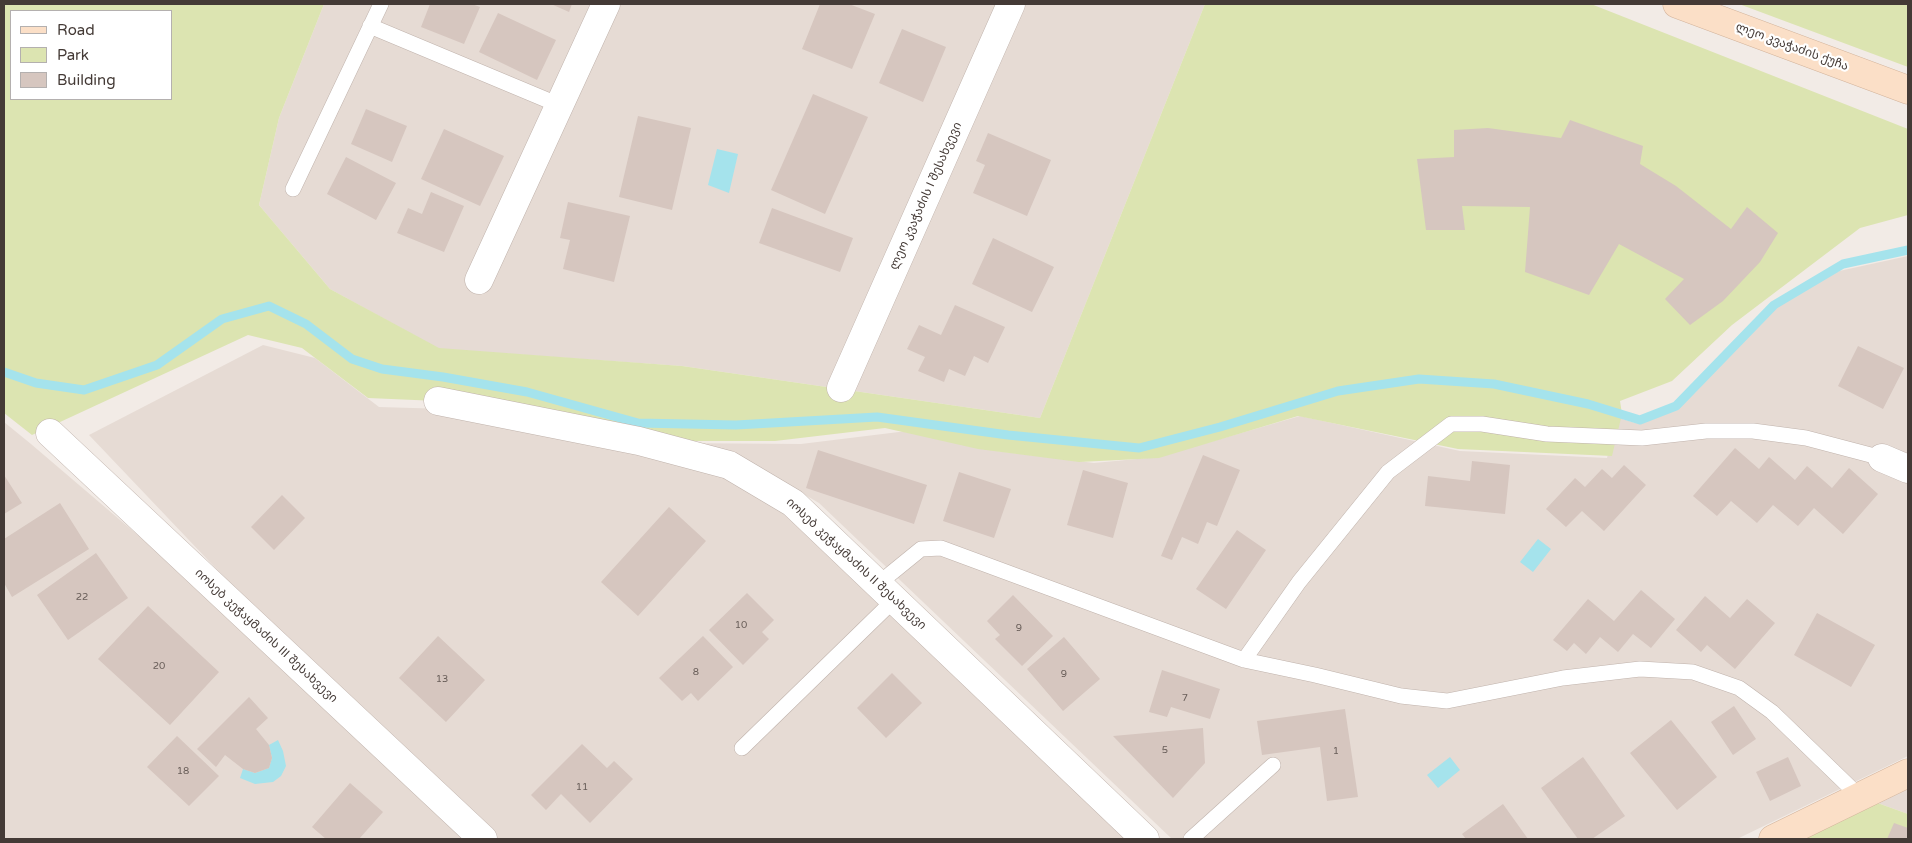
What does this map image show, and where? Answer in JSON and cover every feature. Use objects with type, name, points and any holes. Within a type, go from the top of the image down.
[{"type":"main road","name":"ლეო კვაჭაძის ქუჩა","points":[[1677,4],[1908,90]]},
{"type":"main road","points":[[1773,839],[1908,773]]},
{"type":"street","points":[[479,280],[606,4]]},
{"type":"street","name":"ლეო კვაჭაძის I შესახვევი","points":[[841,388],[1011,4]]},
{"type":"street","name":"იოსებ კეჭაყმაძის II შესახვევი","points":[[438,401],[639,441],[729,465],[793,502],[1145,839]]},
{"type":"street","name":"იოსებ კეჭაყმაძის III შესახვევი","points":[[50,433],[483,839]]},
{"type":"street","points":[[1882,458],[1908,469]]},
{"type":"lane","points":[[293,189],[381,4]]},
{"type":"lane","points":[[370,26],[559,105]]},
{"type":"lane","points":[[1244,660],[1298,582],[1388,472],[1451,424],[1482,424],[1548,434],[1642,438],[1706,431],[1753,431],[1806,438],[1882,458]]},
{"type":"lane","points":[[742,748],[886,592],[921,549],[941,548],[1244,660],[1401,696],[1447,700],[1582,675],[1640,669],[1693,672],[1739,688],[1772,712],[1860,797]]},
{"type":"lane","points":[[1191,839],[1274,765]]},
{"type":"shaded area","points":[[324,4],[1205,4],[1040,418],[682,366],[439,349],[330,289],[259,205],[279,118]]},
{"type":"shaded area","points":[[1908,256],[1908,756],[1737,839],[1172,839],[819,503],[757,467],[670,443],[801,444],[907,431],[997,451],[1094,463],[1158,457],[1300,416],[1460,451],[1607,458],[1617,417],[1635,423],[1670,409],[1764,312],[1830,273]]},
{"type":"shaded area","points":[[263,345],[315,358],[379,407],[447,409],[728,472],[791,508],[1137,839],[497,839],[284,640],[89,435]]},
{"type":"shaded area","points":[[4,422],[263,642],[472,839],[4,839]]},
{"type":"shaded area","points":[[1908,773],[1908,814],[1861,797]]},
{"type":"green space","points":[[4,4],[324,4],[279,118],[259,205],[330,289],[439,348],[682,366],[1040,418],[1205,4],[1591,4],[1908,129],[1908,215],[1860,228],[1732,325],[1672,381],[1620,401],[1622,414],[1612,456],[1458,449],[1298,416],[1159,458],[1079,462],[978,449],[885,428],[775,441],[639,441],[438,401],[368,398],[302,348],[248,335],[32,435],[4,413]]},
{"type":"green space","points":[[1739,4],[1908,4],[1908,67]]},
{"type":"green space","points":[[1861,797],[1908,814],[1908,839],[1784,839]]},
{"type":"water","points":[[717,149],[738,154],[729,193],[708,185]]},
{"type":"water","points":[[1538,539],[1551,549],[1533,572],[1520,562]]},
{"type":"water","points":[[278,740],[283,751],[286,766],[281,776],[273,782],[255,784],[240,778],[243,769],[255,773],[269,768],[272,758],[269,745]]},
{"type":"water","points":[[1450,757],[1460,770],[1438,788],[1427,775]]},
{"type":"building","points":[[430,4],[472,4],[480,7],[464,44],[421,27]]},
{"type":"building","points":[[551,4],[572,4],[569,12]]},
{"type":"building","points":[[820,4],[849,4],[875,14],[852,69],[802,49]]},
{"type":"building","points":[[498,13],[556,40],[537,80],[479,52]]},
{"type":"building","points":[[902,29],[946,47],[923,102],[879,83]]},
{"type":"building","points":[[813,94],[868,117],[825,214],[771,190]]},
{"type":"building","points":[[366,109],[407,126],[392,162],[351,144]]},
{"type":"building","points":[[638,116],[691,128],[672,210],[619,197]]},
{"type":"building","points":[[1570,120],[1643,146],[1640,164],[1676,186],[1731,229],[1747,207],[1778,233],[1760,262],[1723,301],[1690,325],[1665,299],[1684,279],[1619,244],[1589,295],[1525,272],[1530,207],[1462,206],[1465,230],[1426,230],[1417,159],[1454,157],[1454,130],[1488,128],[1561,138]]},
{"type":"building","points":[[444,129],[504,156],[480,206],[421,179]]},
{"type":"building","points":[[988,133],[1051,160],[1027,216],[973,193],[985,165],[976,161]]},
{"type":"building","points":[[346,157],[396,183],[376,220],[327,194]]},
{"type":"building","points":[[431,192],[464,206],[444,252],[397,233],[408,208],[422,214]]},
{"type":"building","points":[[568,202],[630,216],[614,282],[563,269],[570,240],[560,238]]},
{"type":"building","points":[[772,208],[853,238],[840,272],[759,243]]},
{"type":"building","points":[[993,238],[1054,267],[1032,312],[972,284]]},
{"type":"building","points":[[955,305],[1005,327],[988,363],[974,356],[965,376],[949,369],[944,382],[918,371],[925,357],[907,349],[919,325],[941,335]]},
{"type":"building","points":[[1858,346],[1904,368],[1883,409],[1838,386]]},
{"type":"building","points":[[1735,448],[1759,469],[1769,457],[1795,480],[1807,466],[1832,488],[1849,468],[1878,494],[1843,534],[1814,508],[1798,526],[1773,505],[1757,523],[1731,501],[1717,516],[1693,496]]},
{"type":"building","points":[[818,450],[927,485],[914,524],[806,488]]},
{"type":"building","points":[[1203,455],[1240,470],[1217,526],[1207,522],[1198,544],[1182,537],[1172,560],[1161,556]]},
{"type":"building","points":[[1472,461],[1510,465],[1505,514],[1425,506],[1428,476],[1470,481]]},
{"type":"building","points":[[1624,465],[1646,485],[1604,531],[1582,511],[1566,527],[1546,509],[1575,478],[1585,487],[1602,469],[1612,478]]},
{"type":"building","points":[[1083,470],[1128,483],[1113,538],[1067,525]]},
{"type":"building","points":[[959,472],[1011,489],[994,538],[943,521]]},
{"type":"building","points":[[4,475],[22,503],[4,514]]},
{"type":"building","points":[[282,495],[305,518],[274,550],[251,527]]},
{"type":"building","points":[[60,503],[89,549],[12,597],[4,583],[4,539]]},
{"type":"building","points":[[669,507],[706,541],[638,616],[601,582]]},
{"type":"building","points":[[1237,530],[1266,550],[1226,609],[1196,589]]},
{"type":"building","points":[[96,553],[128,598],[68,640],[37,595]]},
{"type":"building","points":[[1641,590],[1675,619],[1651,648],[1633,634],[1618,652],[1600,637],[1586,654],[1574,643],[1567,651],[1553,640],[1588,599],[1614,621]]},
{"type":"building","points":[[747,593],[774,620],[762,632],[769,639],[743,665],[709,630]]},
{"type":"building","points":[[1013,595],[1053,636],[1022,666],[995,639],[1000,635],[987,621]]},
{"type":"building","points":[[1705,596],[1730,618],[1747,599],[1775,623],[1735,669],[1707,645],[1701,652],[1676,630]]},
{"type":"building","points":[[148,606],[219,672],[170,725],[98,659]]},
{"type":"building","points":[[1817,613],[1875,645],[1851,687],[1794,655]]},
{"type":"building","points":[[438,636],[485,680],[446,722],[399,678]]},
{"type":"building","points":[[703,636],[733,667],[698,701],[691,693],[682,701],[659,678]]},
{"type":"building","points":[[1064,637],[1100,679],[1063,711],[1027,669]]},
{"type":"building","points":[[1162,670],[1220,689],[1210,719],[1171,707],[1167,717],[1149,712]]},
{"type":"building","points":[[892,673],[922,703],[886,738],[857,708]]},
{"type":"building","points":[[249,697],[268,718],[256,729],[269,745],[272,758],[269,768],[255,773],[243,769],[225,755],[216,767],[197,749]]},
{"type":"building","points":[[1734,706],[1756,739],[1733,755],[1711,722]]},
{"type":"building","points":[[1345,709],[1358,797],[1327,801],[1320,747],[1262,755],[1257,721]]},
{"type":"building","points":[[1671,720],[1717,777],[1677,810],[1630,753]]},
{"type":"building","points":[[1203,728],[1205,763],[1173,798],[1113,736]]},
{"type":"building","points":[[177,736],[219,776],[189,806],[147,767]]},
{"type":"building","points":[[582,744],[607,768],[614,761],[633,779],[590,823],[561,794],[546,810],[531,795]]},
{"type":"building","points":[[1583,757],[1625,816],[1592,839],[1578,839],[1541,788]]},
{"type":"building","points":[[1788,757],[1801,786],[1770,801],[1756,772]]},
{"type":"building","points":[[350,783],[383,812],[359,839],[326,839],[312,827]]},
{"type":"building","points":[[1503,804],[1528,839],[1466,839],[1462,834]]},
{"type":"building","points":[[1894,823],[1908,828],[1908,839],[1887,839]]},
{"type":"waterway","points":[[4,372],[36,383],[84,390],[157,365],[222,319],[269,306],[306,324],[352,359],[382,369],[443,377],[527,392],[638,423],[736,425],[877,417],[1008,435],[1139,448],[1220,427],[1338,391],[1419,379],[1494,384],[1588,404],[1640,420],[1676,406],[1774,305],[1843,264],[1908,250]]}]
